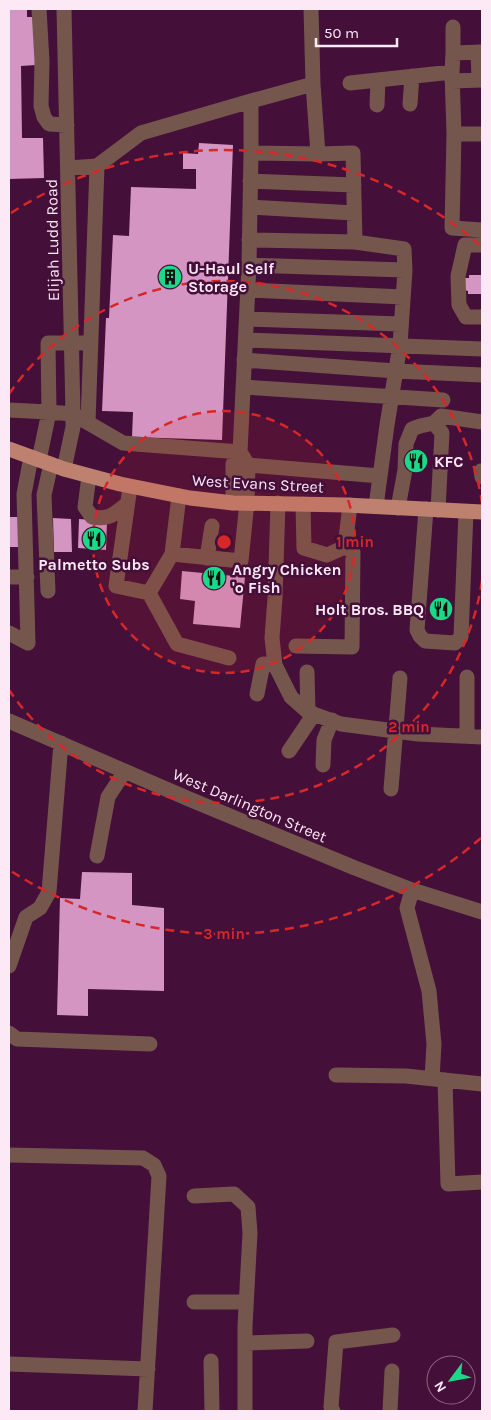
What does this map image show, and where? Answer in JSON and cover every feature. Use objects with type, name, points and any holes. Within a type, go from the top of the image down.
[{"type":"main road","name":"West Evans Street","points":[[9,449],[89,476],[130,487],[179,496],[240,502],[376,506],[432,510],[478,510]]},
{"type":"street","points":[[39,9],[42,60],[41,106],[44,117],[50,124],[67,125]]},
{"type":"street","name":"Elijah Ludd Road","points":[[46,463],[73,427],[64,9]]},
{"type":"street","points":[[311,9],[313,84],[318,154]]},
{"type":"street","points":[[453,27],[454,134],[452,228],[482,230]]},
{"type":"street","points":[[350,83],[412,76],[452,76],[481,80],[480,52],[453,53]]},
{"type":"street","points":[[42,60],[66,60]]},
{"type":"street","points":[[410,104],[412,76]]},
{"type":"street","points":[[377,105],[378,80]]},
{"type":"street","points":[[68,168],[97,166],[141,133],[313,84]]},
{"type":"street","points":[[244,459],[243,387],[249,265],[251,101]]},
{"type":"street","points":[[454,134],[482,134]]},
{"type":"street","points":[[251,153],[353,153],[355,242]]},
{"type":"street","points":[[88,423],[97,166]]},
{"type":"street","points":[[250,180],[354,185]]},
{"type":"street","points":[[250,207],[354,213]]},
{"type":"street","points":[[249,240],[355,242],[404,249],[405,270],[400,345],[376,506]]},
{"type":"street","points":[[482,246],[465,245],[458,276],[458,305],[466,317],[482,317]]},
{"type":"street","points":[[249,265],[405,270]]},
{"type":"street","points":[[248,290],[403,297]]},
{"type":"street","points":[[247,319],[401,324]]},
{"type":"street","points":[[246,340],[482,349]]},
{"type":"street","points":[[48,591],[44,495],[49,412],[48,343],[91,344]]},
{"type":"street","points":[[244,360],[482,375]]},
{"type":"street","points":[[446,374],[438,420],[442,433],[417,630],[425,641],[455,643],[461,637],[478,510]]},
{"type":"street","points":[[243,387],[442,400]]},
{"type":"street","points":[[9,410],[73,414],[123,443],[380,476]]},
{"type":"street","points":[[387,425],[412,429],[438,420],[482,422]]},
{"type":"street","points":[[398,508],[405,470],[406,444],[412,429]]},
{"type":"street","points":[[172,554],[241,561],[240,502],[233,464],[244,459]]},
{"type":"street","points":[[9,633],[28,643],[27,577],[16,495],[46,463]]},
{"type":"street","points":[[89,476],[85,508],[92,517],[108,518],[127,504]]},
{"type":"street","points":[[130,487],[116,586],[149,593]]},
{"type":"street","points":[[149,593],[172,554],[179,496]]},
{"type":"street","points":[[278,503],[272,638],[275,665],[291,697],[311,713],[341,724],[418,734],[482,737]]},
{"type":"street","points":[[303,504],[304,548],[328,555],[345,546]]},
{"type":"street","points":[[345,546],[350,505]]},
{"type":"street","points":[[208,558],[212,526]]},
{"type":"street","points":[[296,646],[352,648],[353,552],[345,546]]},
{"type":"street","points":[[9,577],[27,577]]},
{"type":"street","points":[[149,593],[176,644],[229,658]]},
{"type":"street","points":[[257,694],[263,664],[275,665]]},
{"type":"street","points":[[289,751],[311,713],[307,672]]},
{"type":"street","points":[[467,677],[467,736]]},
{"type":"street","points":[[391,789],[400,678]]},
{"type":"street","points":[[323,765],[324,740],[332,720]]},
{"type":"street","name":"West Darlington Street","points":[[9,721],[199,803],[412,890],[482,912]]},
{"type":"street","points":[[9,966],[26,918],[40,908],[49,892],[61,743]]},
{"type":"street","points":[[97,856],[108,797],[125,771]]},
{"type":"street","points":[[412,890],[407,908],[429,990],[448,1184],[482,1182]]},
{"type":"street","points":[[9,1033],[17,1039],[150,1044]]},
{"type":"street","points":[[336,1075],[406,1076],[482,1084]]},
{"type":"street","points":[[9,1155],[143,1158],[154,1165],[159,1176],[145,1411]]},
{"type":"street","points":[[194,1196],[234,1194],[248,1207],[250,1233],[246,1302],[245,1411]]},
{"type":"street","points":[[194,1302],[246,1302]]},
{"type":"street","points":[[333,1411],[331,1407],[336,1342],[393,1335]]},
{"type":"street","points":[[245,1342],[307,1341]]},
{"type":"street","points":[[211,1361],[212,1411]]},
{"type":"street","points":[[9,1364],[148,1369]]},
{"type":"street","points":[[390,1411],[392,1371]]},
{"type":"building","points":[[9,9],[27,9],[27,17],[36,17],[36,65],[21,66],[22,138],[43,138],[44,178],[9,179]]},
{"type":"building","name":"U-Haul Self Storage","points":[[199,143],[233,145],[222,440],[132,437],[133,412],[102,411],[106,318],[109,318],[113,235],[129,236],[131,187],[196,189],[196,169],[183,169],[183,153],[198,154]]},
{"type":"building","points":[[469,275],[482,275],[482,294],[468,294],[468,291],[464,290],[464,278],[469,278]]},
{"type":"building","points":[[9,517],[23,517],[24,547],[9,547]]},
{"type":"building","points":[[53,518],[71,519],[72,552],[54,552]]},
{"type":"building","points":[[79,519],[107,521],[106,550],[78,548]]},
{"type":"building","points":[[182,571],[245,577],[240,628],[193,624],[195,601],[180,599]]},
{"type":"building","points":[[82,872],[132,873],[132,905],[164,908],[164,991],[88,989],[88,1016],[57,1015],[60,898],[80,899]]},
{"type":"place","name":"U-Haul Self Storage","points":[[170,277]]},
{"type":"place","name":"KFC","points":[[416,461]]},
{"type":"place","name":"Palmetto Subs","points":[[94,539]]},
{"type":"place","name":"Angry Chicken 'o Fish","points":[[214,578]]},
{"type":"place","name":"Holt Bros. BBQ","points":[[441,609]]}]
